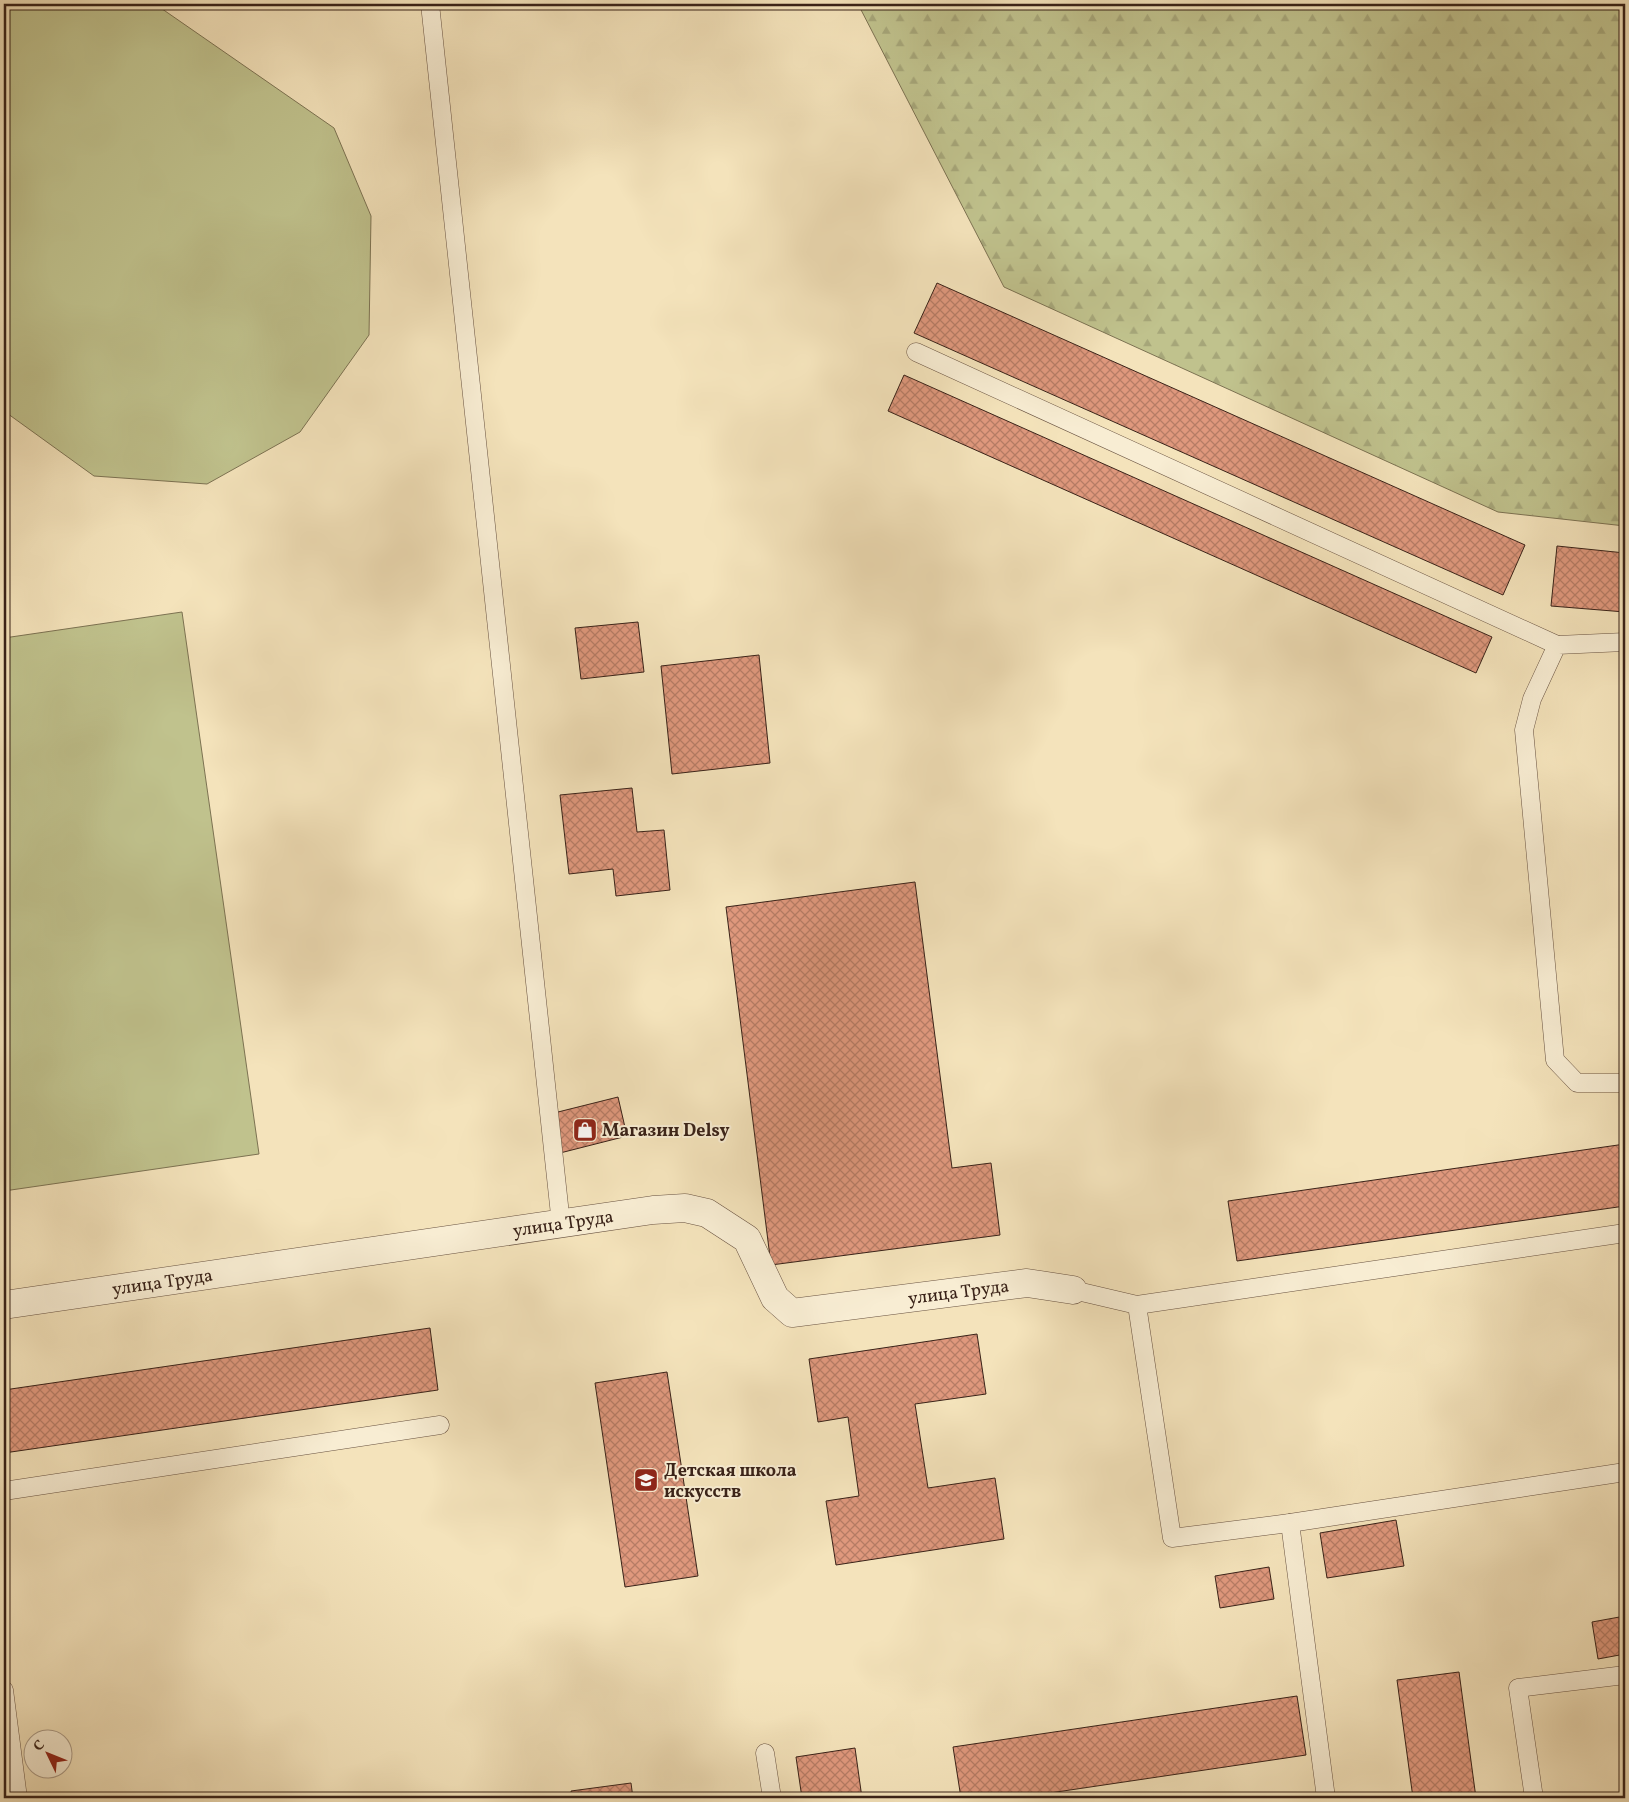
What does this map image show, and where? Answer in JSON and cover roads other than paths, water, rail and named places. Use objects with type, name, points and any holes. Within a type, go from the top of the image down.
[{"type":"street","name":"улица Труда","points":[[4,1305],[653,1210],[685,1208],[707,1213],[747,1239],[775,1298],[792,1313],[1028,1283],[1073,1290]]},
{"type":"lane","points":[[430,4],[560,1224]]},
{"type":"lane","points":[[916,352],[1557,645],[1625,642]]},
{"type":"lane","points":[[1557,645],[1532,699],[1524,730],[1555,1060],[1577,1083],[1625,1083]]},
{"type":"lane","points":[[1073,1290],[1138,1305],[1625,1233]]},
{"type":"lane","points":[[1138,1305],[1172,1538],[1290,1523],[1625,1472]]},
{"type":"lane","points":[[4,1491],[440,1425]]},
{"type":"lane","points":[[1290,1523],[1326,1798]]},
{"type":"lane","points":[[1534,1798],[1518,1688],[1625,1675]]},
{"type":"lane","points":[[4,1690],[18,1798]]},
{"type":"lane","points":[[765,1753],[772,1798]]},
{"type":"place","name":"Магазин Delsy","points":[[585,1130]]},
{"type":"place","name":"Детская школа искусств","points":[[646,1480]]}]
